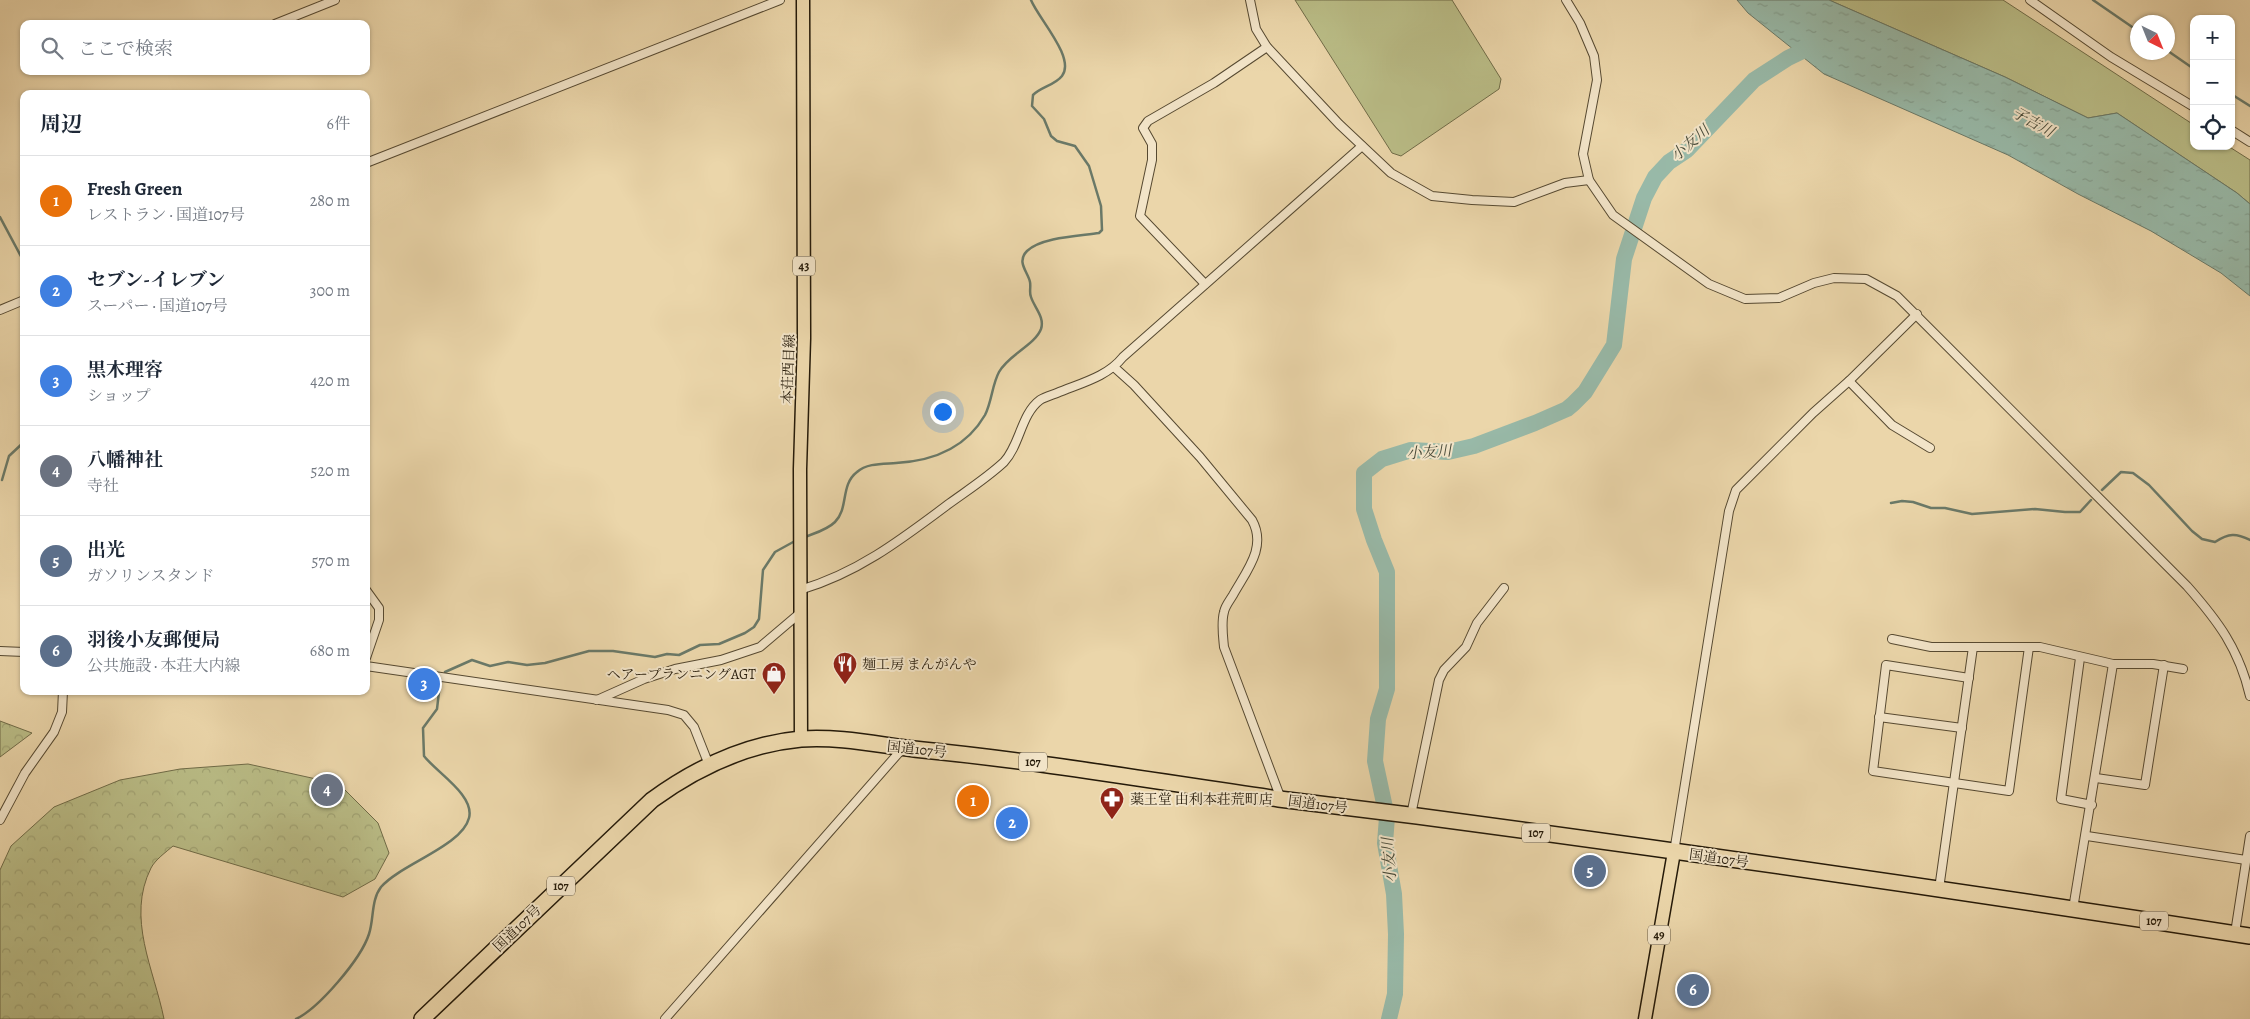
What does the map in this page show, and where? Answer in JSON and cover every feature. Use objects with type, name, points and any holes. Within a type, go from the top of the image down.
[{"type":"highway","name":"国道107号","points":[[422,1019],[652,800],[680,780],[709,765],[756,748],[801,739],[846,740],[1020,760],[1281,799],[1405,814],[1939,889],[2242,934]]},
{"type":"main road","name":"本荘西目線","points":[[801,739],[800,469],[804,338],[803,0]]},
{"type":"main road","name":"49","points":[[1645,1019],[1674,852]]},
{"type":"street","points":[[285,20],[335,0]]},
{"type":"street","points":[[370,161],[780,0]]},
{"type":"street","points":[[1250,0],[1256,29],[1267,47],[1362,146],[1391,173],[1432,196],[1514,202],[1565,184],[1588,180]]},
{"type":"street","points":[[1566,0],[1580,23],[1594,56],[1597,80],[1584,154],[1588,180],[1613,215],[1709,284],[1745,299],[1779,298],[1814,283],[1834,278],[1866,279],[1882,286],[1897,296],[2187,586],[2217,620],[2242,666],[2250,696]]},
{"type":"street","points":[[2030,0],[2111,57],[2191,105]]},
{"type":"street","points":[[1204,284],[1140,216],[1152,160],[1152,144],[1143,128],[1148,121],[1214,83],[1267,47]]},
{"type":"street","points":[[2235,133],[2250,142]]},
{"type":"street","points":[[800,590],[827,582],[855,569],[886,550],[1004,461],[1012,450],[1031,411],[1040,400],[1097,377],[1114,368],[1122,357],[1362,146]]},
{"type":"street","points":[[0,310],[20,302]]},
{"type":"street","points":[[1674,852],[1729,511],[1736,490],[1813,413],[1849,382],[1917,314]]},
{"type":"street","points":[[1114,368],[1134,385],[1200,457],[1252,520],[1258,531],[1258,542],[1254,558],[1224,610],[1222,630],[1226,655],[1281,799]]},
{"type":"street","points":[[1849,382],[1892,425],[1930,448]]},
{"type":"street","points":[[1405,814],[1438,680],[1444,670],[1466,647],[1476,623],[1504,588]]},
{"type":"street","points":[[370,596],[379,608],[380,620],[370,647]]},
{"type":"street","points":[[597,700],[644,678],[675,669],[721,660],[760,647],[800,613]]},
{"type":"street","points":[[1892,639],[1931,647],[2040,646],[2080,658],[2113,664],[2164,665],[2184,669]]},
{"type":"street","points":[[1939,889],[1973,647]]},
{"type":"street","points":[[1969,678],[1886,665],[1873,771],[2009,791],[2029,647]]},
{"type":"street","points":[[0,651],[20,652]]},
{"type":"street","points":[[2080,658],[2061,799],[2092,805]]},
{"type":"street","points":[[2073,909],[2087,836],[2113,664]]},
{"type":"street","points":[[2096,778],[2145,785],[2164,665]]},
{"type":"street","points":[[370,667],[668,710],[684,715],[694,727],[709,765]]},
{"type":"street","points":[[0,820],[25,773],[54,732],[62,712],[63,695]]},
{"type":"street","points":[[1879,717],[1962,728]]},
{"type":"street","points":[[665,1019],[903,748]]},
{"type":"street","points":[[2087,836],[2246,860]]},
{"type":"street","points":[[2242,934],[2246,860],[2250,836]]},
{"type":"green space","points":[[1295,0],[1452,0],[1501,79],[1499,89],[1401,156],[1392,153]]},
{"type":"green space","points":[[1829,0],[2003,0],[2190,122],[2190,150],[2234,150],[2250,160],[2250,204],[2237,193],[2117,113],[2088,118],[2005,77]]},
{"type":"green space","points":[[0,721],[32,733],[0,757]]},
{"type":"green space","points":[[248,764],[339,784],[378,823],[389,853],[375,879],[343,897],[173,846],[151,868],[144,887],[141,906],[144,944],[164,1019],[0,1019],[0,870],[11,846],[54,807],[120,780],[180,769]]},
{"type":"water","name":"子吉川","points":[[1737,0],[1829,0],[2005,77],[2088,118],[2117,113],[2237,193],[2250,204],[2250,296],[2221,273],[2151,231],[2078,194],[2008,155],[1824,74],[1748,13]]},
{"type":"waterway","points":[[805,537],[825,529],[835,522],[842,510],[848,483],[861,469],[875,464],[909,462],[935,456],[947,451],[968,436],[985,415],[995,382],[1003,366],[1033,340],[1041,329],[1042,320],[1030,295],[1030,282],[1023,263],[1024,255],[1034,246],[1051,240],[1099,233],[1102,230],[1101,206],[1089,166],[1075,146],[1057,141],[1051,136],[1044,119],[1032,106],[1033,95],[1059,79],[1065,68],[1060,49],[1031,0]]},
{"type":"waterway","points":[[2093,0],[2130,25]]},
{"type":"waterway","name":"小友川","points":[[1389,1019],[1395,994],[1396,934],[1394,894],[1385,843],[1387,817],[1375,761],[1378,719],[1387,689],[1387,572],[1364,509],[1364,473],[1382,459],[1411,450],[1448,452],[1474,446],[1535,423],[1567,409],[1573,404],[1585,392],[1614,345],[1624,259],[1644,198],[1655,177],[1669,162],[1687,150],[1754,80],[1788,58],[1817,44]]},
{"type":"waterway","points":[[2175,56],[2190,66]]},
{"type":"waterway","points":[[2235,97],[2250,106]]},
{"type":"waterway","points":[[0,217],[20,254]]},
{"type":"waterway","points":[[2,480],[9,456],[20,446]]},
{"type":"waterway","points":[[2102,490],[2121,472],[2133,473],[2149,485],[2192,531],[2202,539],[2215,542],[2232,535],[2250,540]]},
{"type":"waterway","points":[[1891,503],[1913,502],[1931,508],[1945,508],[1972,514],[2035,509],[2080,512],[2091,500]]},
{"type":"waterway","points":[[445,672],[472,660],[490,666],[508,662],[527,665],[545,663],[589,651],[613,651],[655,657],[667,654],[679,655],[700,645],[719,644],[754,627],[759,619],[763,570],[775,552],[795,541]]},
{"type":"waterway","points":[[296,1019],[316,1005],[327,994],[348,969],[365,944],[371,928],[374,904],[381,887],[402,870],[455,837],[464,828],[469,818],[469,809],[461,792],[424,756],[423,728],[437,709],[440,683]]},
{"type":"place","name":"黒木理容","points":[[424,684]]},
{"type":"place","name":"麺工房 まんがんや","points":[[845,685]]},
{"type":"place","name":"ヘアープランニングAGT","points":[[774,695]]},
{"type":"place","name":"八幡神社","points":[[327,790]]},
{"type":"place","name":"Fresh Green","points":[[973,801]]},
{"type":"place","name":"薬王堂 由利本荘荒町店","points":[[1112,820]]},
{"type":"place","name":"セブン-イレブン","points":[[1012,823]]},
{"type":"place","name":"出光","points":[[1590,871]]},
{"type":"place","name":"羽後小友郵便局","points":[[1693,990]]}]
